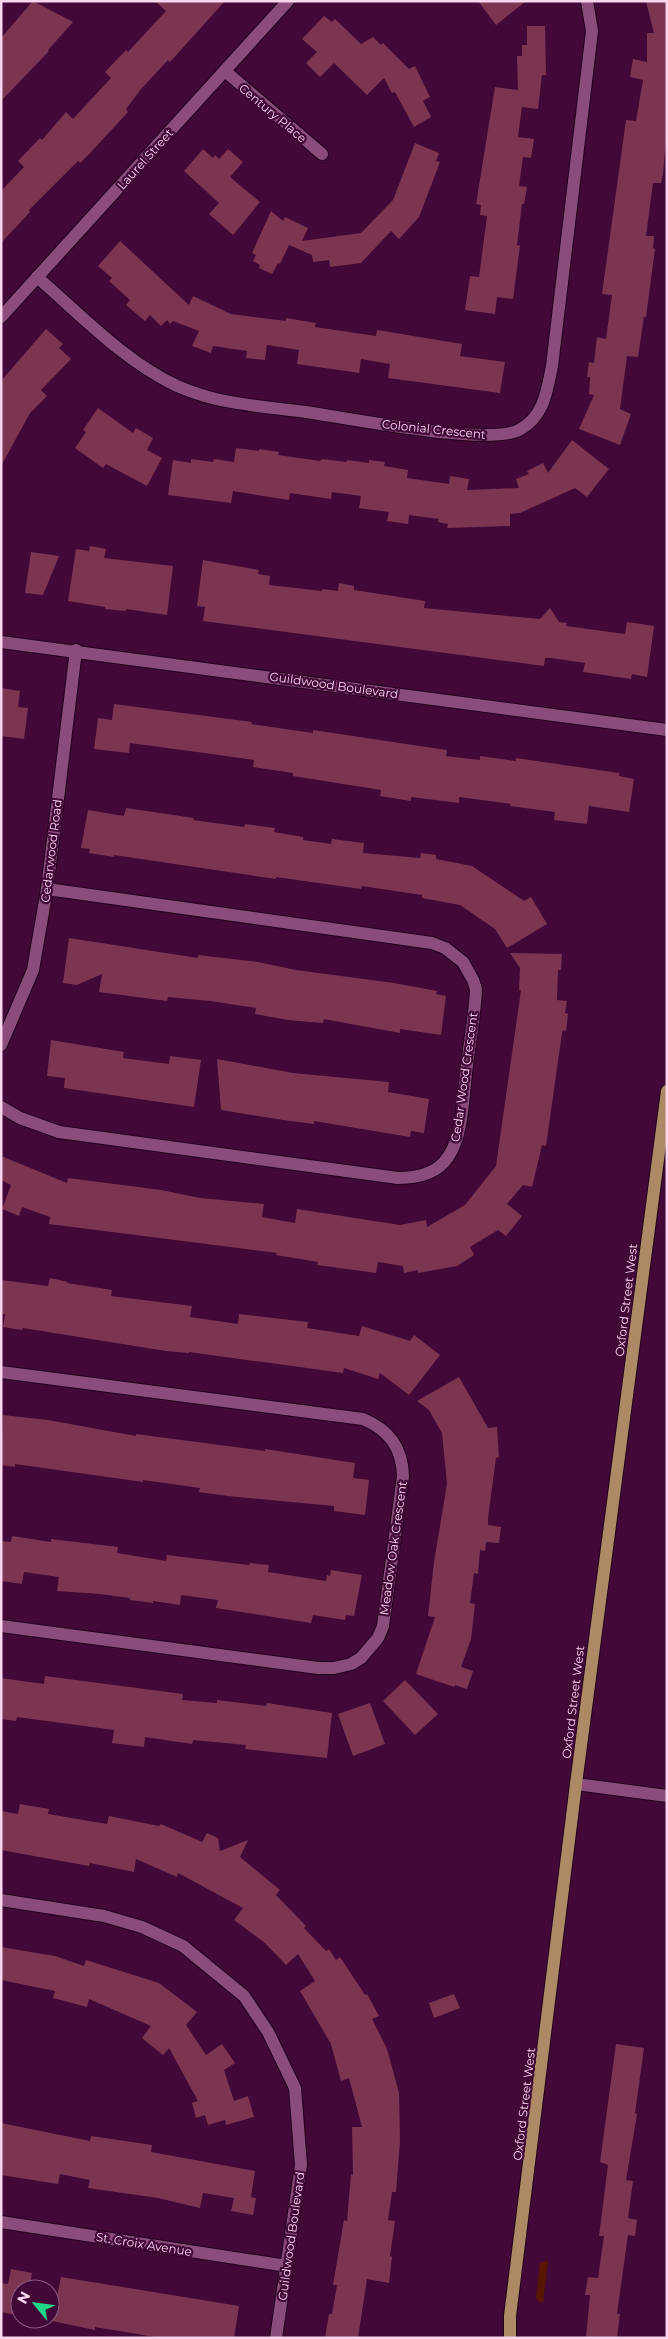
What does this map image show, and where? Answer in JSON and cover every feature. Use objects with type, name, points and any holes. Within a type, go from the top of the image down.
[{"type":"main road","name":"Oxford Street West","points":[[510,2338],[510,2316],[576,1784],[667,1091]]},
{"type":"main road","name":"Oxford Street West","points":[[502,2338],[510,2316]]},
{"type":"street","name":"Laurel Street","points":[[1,317],[288,1]]},
{"type":"street","name":"Colonial Crescent","points":[[37,277],[143,368],[178,386],[216,399],[440,432],[490,436],[519,430],[541,409],[547,394],[552,366],[592,31],[587,1]]},
{"type":"street","name":"Century Place","points":[[225,72],[322,154]]},
{"type":"street","name":"Guildwood Boulevard","points":[[1,642],[76,650],[667,730]]},
{"type":"street","name":"Cedarwood Road","points":[[1,1045],[33,970],[47,889],[76,650]]},
{"type":"street","name":"Cedar Wood Crescent","points":[[1,1107],[20,1118],[59,1132],[398,1178],[413,1178],[439,1168],[448,1158],[458,1135],[476,989],[469,971],[463,962],[444,948],[432,943],[47,889]]},
{"type":"street","name":"Meadow Oak Crescent","points":[[1,1372],[363,1419],[376,1425],[394,1441],[402,1464],[403,1476],[382,1626],[371,1649],[351,1664],[334,1668],[318,1668],[1,1626]]},
{"type":"street","points":[[576,1784],[667,1796]]},
{"type":"street","name":"Guildwood Boulevard","points":[[1,1900],[104,1916],[142,1927],[182,1946],[244,1996],[268,2032],[295,2088],[301,2165],[276,2338]]},
{"type":"street","name":"St. Croix Avenue","points":[[1,2222],[287,2266]]},
{"type":"shaded area","points":[[548,2261],[543,2302],[540,2303],[536,2298],[540,2263]]},
{"type":"building","points":[[33,1],[73,22],[49,51],[1,101],[1,38]]},
{"type":"building","points":[[155,1],[225,1],[170,62],[168,60],[141,89],[126,109],[128,112],[92,151],[80,163],[78,161],[29,210],[30,212],[1,243],[1,191],[24,167],[18,161],[40,138],[42,140],[66,112],[73,119],[111,78],[105,72],[126,50],[128,52],[166,11]]},
{"type":"building","points":[[478,1],[526,1],[496,25]]},
{"type":"building","points":[[646,1],[667,1],[667,129],[663,174],[661,183],[653,183],[646,236],[654,236],[653,248],[655,249],[646,317],[644,317],[638,357],[627,356],[620,409],[631,414],[620,445],[579,429],[594,395],[589,394],[590,377],[587,377],[589,362],[594,363],[597,337],[606,339],[612,295],[602,294],[626,120],[636,121],[643,80],[630,77],[633,59],[647,62],[647,33],[654,33]]},
{"type":"building","points":[[324,16],[332,22],[335,19],[361,44],[373,37],[381,45],[383,43],[409,69],[415,66],[430,97],[423,101],[431,117],[414,127],[395,92],[392,93],[384,78],[367,95],[334,63],[320,77],[306,63],[317,52],[302,39]]},
{"type":"building","points":[[527,26],[545,26],[546,75],[542,75],[538,109],[522,107],[518,137],[534,139],[531,158],[523,157],[519,186],[527,187],[524,204],[522,204],[517,245],[520,246],[513,299],[497,297],[495,314],[465,310],[470,276],[479,277],[487,216],[480,215],[481,205],[476,204],[495,87],[518,90],[517,56],[522,56],[522,45],[527,45]]},
{"type":"building","points":[[415,143],[439,153],[436,161],[440,162],[419,217],[399,239],[391,231],[361,263],[330,267],[329,260],[313,262],[312,255],[289,245],[280,264],[278,263],[272,274],[259,268],[260,265],[253,261],[256,255],[252,253],[271,211],[283,221],[285,217],[308,228],[302,241],[361,233],[393,200]]},
{"type":"building","points":[[203,149],[213,158],[215,155],[219,159],[228,149],[243,162],[230,177],[260,202],[233,235],[209,214],[219,203],[184,171]]},
{"type":"building","points":[[120,241],[189,305],[193,296],[231,314],[286,321],[286,318],[316,323],[315,327],[376,336],[377,330],[462,344],[460,356],[505,362],[500,393],[388,378],[390,364],[361,359],[359,373],[297,364],[299,350],[267,345],[265,360],[246,358],[247,351],[213,346],[211,353],[192,346],[199,331],[173,321],[170,324],[167,320],[161,326],[150,315],[145,321],[126,305],[130,300],[109,281],[112,278],[98,266]]},
{"type":"building","points":[[46,329],[63,344],[59,348],[71,359],[41,390],[47,396],[30,413],[1,466],[1,381]]},
{"type":"building","points":[[98,408],[133,433],[136,428],[153,438],[147,450],[162,458],[147,486],[106,464],[103,468],[75,448],[86,432],[83,430]]},
{"type":"building","points":[[572,440],[609,469],[587,497],[575,488],[520,513],[510,514],[510,526],[447,528],[448,524],[438,522],[439,519],[409,515],[408,524],[387,521],[389,512],[359,508],[361,496],[332,492],[331,499],[290,493],[289,500],[233,491],[231,503],[168,495],[173,460],[191,463],[191,459],[213,462],[214,459],[234,462],[236,448],[279,452],[278,455],[320,461],[322,459],[347,462],[347,460],[369,463],[369,460],[385,462],[384,466],[408,470],[407,478],[449,484],[450,476],[469,479],[467,490],[519,488],[516,479],[529,474],[527,471],[543,463],[548,473]]},
{"type":"building","points":[[90,546],[106,549],[104,558],[173,566],[167,615],[126,609],[126,611],[105,609],[105,607],[68,601],[76,549],[89,551]]},
{"type":"building","points":[[31,552],[59,556],[43,595],[25,593]]},
{"type":"building","points":[[203,560],[259,570],[258,574],[270,576],[269,585],[338,591],[339,583],[354,586],[354,590],[425,601],[424,608],[540,619],[550,608],[559,622],[567,623],[566,626],[625,634],[627,622],[654,626],[647,677],[632,674],[631,679],[583,672],[585,663],[551,658],[545,658],[544,666],[203,621],[205,607],[197,606]]},
{"type":"building","points":[[1,688],[20,691],[18,707],[28,708],[24,739],[1,736]]},
{"type":"building","points":[[114,704],[447,750],[446,756],[480,760],[480,756],[516,761],[516,758],[619,773],[619,776],[634,779],[629,812],[589,806],[587,824],[554,820],[555,812],[510,806],[511,804],[459,797],[459,803],[411,797],[411,801],[380,796],[381,790],[293,776],[293,773],[253,767],[254,760],[130,743],[129,753],[94,749],[98,718],[112,720]]},
{"type":"building","points":[[126,808],[244,827],[245,824],[275,828],[274,832],[303,837],[303,840],[331,844],[332,839],[364,843],[363,853],[420,858],[421,853],[436,855],[436,859],[472,866],[524,901],[531,897],[547,924],[507,948],[495,929],[460,905],[422,898],[422,895],[362,886],[361,889],[276,877],[276,879],[114,855],[114,857],[89,853],[90,849],[81,848],[88,810],[124,816]]},
{"type":"building","points":[[69,938],[198,958],[198,955],[258,962],[296,970],[394,983],[437,991],[436,994],[446,996],[441,1035],[400,1029],[400,1033],[324,1019],[323,1023],[288,1020],[255,1014],[256,1008],[210,1001],[168,997],[167,1001],[99,992],[102,974],[77,985],[63,983]]},
{"type":"building","points":[[510,953],[562,954],[561,970],[558,970],[557,1000],[567,1001],[565,1013],[568,1014],[566,1031],[563,1030],[562,1033],[546,1146],[542,1145],[532,1187],[523,1185],[507,1204],[522,1216],[506,1236],[498,1230],[470,1247],[474,1255],[457,1266],[418,1273],[418,1270],[404,1273],[403,1266],[378,1262],[376,1273],[317,1265],[318,1262],[276,1255],[277,1253],[49,1224],[50,1217],[22,1207],[19,1216],[2,1209],[11,1185],[1,1180],[1,1156],[67,1183],[68,1178],[161,1190],[200,1198],[264,1204],[262,1217],[295,1223],[297,1209],[400,1225],[426,1220],[427,1227],[465,1205],[496,1166],[521,990],[519,990],[520,968]]},
{"type":"building","points":[[51,1040],[124,1052],[123,1058],[169,1064],[170,1056],[201,1060],[194,1107],[64,1088],[65,1078],[47,1076]]},
{"type":"building","points":[[217,1059],[293,1073],[389,1082],[388,1092],[429,1099],[424,1133],[411,1131],[410,1137],[314,1121],[314,1124],[221,1110]]},
{"type":"building","points":[[50,1278],[67,1283],[112,1290],[111,1296],[192,1306],[190,1317],[238,1324],[239,1314],[308,1322],[307,1328],[359,1336],[362,1326],[410,1341],[414,1335],[440,1355],[409,1395],[380,1373],[378,1379],[344,1368],[343,1373],[189,1352],[166,1351],[23,1328],[22,1330],[3,1327],[5,1314],[1,1314],[1,1280],[48,1286]]},
{"type":"building","points":[[459,1377],[488,1428],[497,1427],[499,1457],[496,1458],[488,1525],[501,1527],[499,1543],[486,1542],[485,1551],[480,1550],[478,1574],[474,1573],[470,1603],[475,1604],[471,1639],[461,1667],[473,1671],[467,1689],[455,1685],[454,1687],[416,1674],[435,1617],[428,1616],[434,1562],[447,1484],[442,1433],[429,1410],[417,1401]]},
{"type":"building","points":[[3,1415],[48,1420],[136,1436],[136,1434],[265,1451],[265,1449],[355,1463],[353,1478],[369,1480],[365,1515],[334,1511],[334,1506],[228,1496],[199,1492],[200,1488],[143,1480],[143,1482],[15,1464],[15,1467],[1,1465]]},
{"type":"building","points":[[12,1536],[51,1542],[51,1539],[118,1547],[117,1553],[166,1561],[167,1555],[249,1565],[250,1563],[269,1565],[268,1572],[326,1581],[327,1575],[330,1576],[331,1570],[362,1575],[354,1616],[346,1615],[345,1620],[313,1615],[311,1623],[216,1608],[218,1600],[181,1595],[180,1605],[130,1600],[130,1598],[100,1594],[57,1591],[59,1577],[24,1572],[22,1584],[1,1581],[1,1541],[11,1542]]},
{"type":"building","points":[[45,1676],[183,1694],[182,1700],[217,1703],[217,1700],[266,1706],[267,1703],[332,1713],[327,1758],[245,1749],[246,1745],[193,1740],[192,1744],[145,1737],[144,1747],[112,1743],[114,1730],[17,1717],[16,1721],[1,1719],[1,1678],[44,1684]]},
{"type":"building","points":[[405,1680],[438,1714],[415,1735],[383,1701]]},
{"type":"building","points":[[370,1703],[385,1744],[353,1756],[338,1714]]},
{"type":"building","points":[[20,1804],[49,1809],[48,1814],[107,1824],[109,1816],[159,1826],[161,1824],[202,1842],[207,1833],[218,1838],[220,1851],[248,1840],[240,1857],[280,1890],[276,1895],[306,1926],[304,1928],[326,1951],[329,1949],[336,1960],[340,1957],[365,1995],[367,1994],[379,2016],[372,2019],[387,2049],[399,2093],[400,2141],[396,2192],[392,2192],[388,2220],[395,2221],[390,2256],[392,2257],[389,2283],[367,2279],[358,2338],[325,2338],[329,2314],[332,2314],[337,2285],[333,2285],[344,2220],[347,2221],[351,2174],[353,2175],[352,2127],[362,2127],[349,2078],[341,2081],[331,2044],[300,1991],[315,1981],[298,1954],[286,1965],[265,1943],[234,1920],[243,1908],[178,1873],[177,1877],[136,1859],[134,1872],[90,1863],[89,1866],[1,1850],[1,1811],[18,1814]]},
{"type":"building","points":[[1,1947],[55,1956],[84,1966],[86,1960],[159,1983],[197,2012],[186,2025],[206,2055],[222,2044],[235,2063],[224,2070],[234,2101],[248,2096],[254,2117],[226,2125],[225,2120],[208,2125],[205,2115],[196,2118],[192,2103],[198,2101],[169,2048],[163,2055],[142,2038],[151,2026],[89,1999],[87,2007],[53,1998],[55,1991],[1,1980]]},
{"type":"building","points":[[454,1994],[460,2008],[434,2018],[429,2003]]},
{"type":"building","points":[[616,2044],[644,2048],[635,2113],[637,2114],[626,2180],[633,2181],[628,2218],[637,2220],[635,2236],[628,2235],[617,2314],[620,2314],[617,2338],[586,2338],[590,2295],[585,2295],[588,2277],[598,2278],[604,2236],[599,2236],[608,2165],[600,2162]]},
{"type":"building","points":[[1,2123],[90,2141],[91,2136],[152,2145],[151,2152],[255,2171],[251,2197],[256,2198],[253,2215],[231,2211],[234,2198],[203,2193],[200,2208],[158,2198],[88,2188],[90,2180],[60,2174],[58,2184],[1,2175]]},
{"type":"building","points":[[11,2269],[32,2273],[31,2279],[10,2279],[10,2314],[1,2312],[1,2283],[8,2284]]},
{"type":"building","points":[[61,2277],[239,2306],[234,2338],[161,2338],[95,2327],[95,2330],[60,2323]]}]
